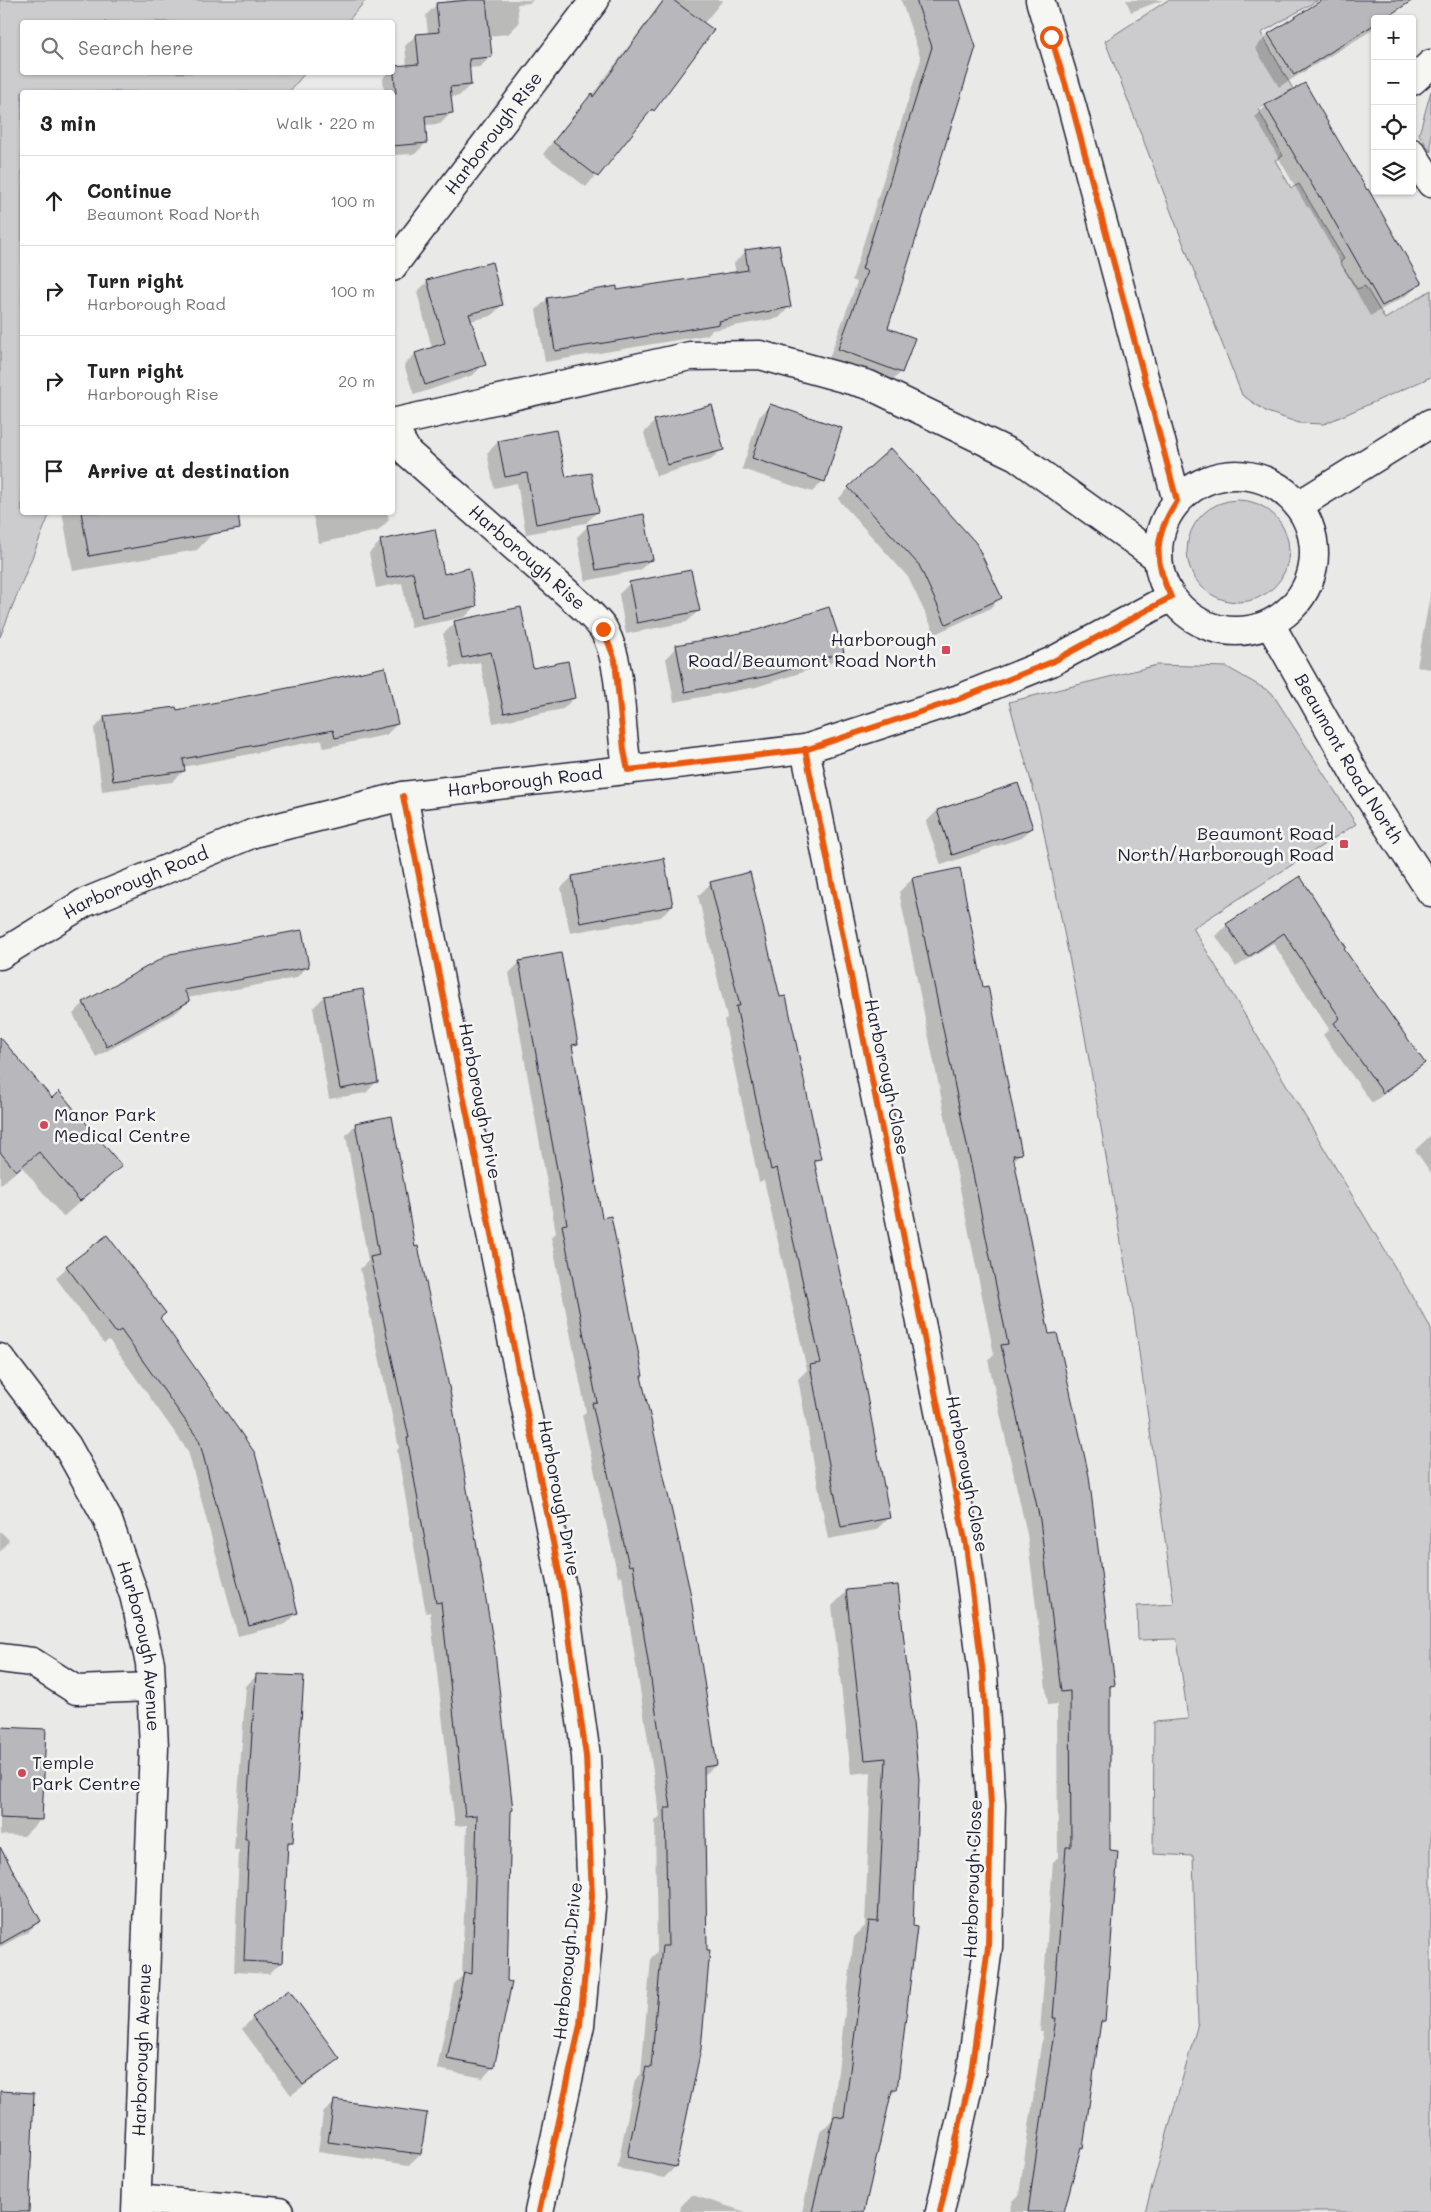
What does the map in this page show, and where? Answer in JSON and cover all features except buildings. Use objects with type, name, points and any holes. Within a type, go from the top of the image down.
[{"type":"street","name":"Harborough Rise","points":[[395,263],[595,0]]},
{"type":"street","points":[[1040,0],[1072,106],[1177,501]]},
{"type":"street","points":[[1416,77],[1431,64]]},
{"type":"street","points":[[1416,159],[1431,183]]},
{"type":"street","points":[[395,423],[690,356],[760,355],[869,385],[1016,456],[1158,558]]},
{"type":"street","points":[[1299,505],[1431,423]]},
{"type":"street","name":"Harborough Rise","points":[[395,429],[408,453],[583,607],[603,629],[615,660],[624,750],[628,770]]},
{"type":"street","points":[[1238,474],[1261,478],[1282,489],[1299,505],[1310,525],[1315,548],[1313,572],[1304,593],[1290,612],[1270,624],[1249,631],[1226,631],[1205,625],[1186,614],[1171,597],[1162,578],[1158,558],[1159,538],[1166,518],[1177,501],[1194,487],[1215,477],[1238,474]]},
{"type":"street","name":"Harborough Road","points":[[0,955],[84,903],[254,833],[403,796],[805,750],[959,699],[1052,662],[1171,597]]},
{"type":"street","name":"Beaumont Road North","points":[[1270,624],[1360,783],[1431,892]]},
{"type":"street","name":"Harborough Close","points":[[805,750],[966,1545],[983,1674],[991,1804],[988,1947],[971,2073],[940,2212]]},
{"type":"street","name":"Harborough Drive","points":[[403,796],[563,1592],[586,1756],[592,1897],[580,2026],[539,2212]]},
{"type":"street","name":"Harborough Avenue","points":[[0,1358],[67,1446],[108,1518],[134,1596],[150,1663],[154,1748],[137,2205]]},
{"type":"street","points":[[0,1658],[32,1662],[76,1690],[151,1687]]},
{"type":"street","points":[[137,2205],[279,2212]]},
{"type":"shaded area","points":[[0,0],[366,0],[349,20],[20,20],[20,75],[303,75],[291,90],[20,90],[20,515],[49,515],[0,637]]},
{"type":"shaded area","points":[[1168,0],[1318,0],[1261,33],[1293,89],[1258,109],[1283,156],[1275,160],[1291,188],[1299,184],[1344,259],[1340,262],[1357,289],[1365,286],[1385,319],[1431,290],[1431,377],[1324,424],[1299,423],[1267,412],[1242,395],[1105,41]]},
{"type":"shaded area","points":[[1431,91],[1431,152],[1419,134]]},
{"type":"shaded area","points":[[1238,500],[1257,504],[1274,515],[1285,532],[1289,551],[1285,570],[1274,587],[1257,598],[1238,602],[1219,598],[1202,587],[1191,570],[1187,551],[1191,532],[1202,515],[1219,504]]},
{"type":"shaded area","points":[[1157,665],[1227,667],[1272,693],[1356,824],[1193,928],[1431,1328],[1431,2212],[1145,2212],[1198,2023],[1193,1856],[1153,1854],[1154,1722],[1188,1719],[1177,1639],[1138,1640],[1137,1606],[1174,1604],[1134,1316],[1084,1031],[1040,813],[1009,702]]},
{"type":"cycle path","points":[[805,749],[966,1545],[983,1674],[991,1805],[988,1947],[971,2073],[940,2212]]},
{"type":"cycle path","points":[[403,796],[563,1592],[586,1756],[592,1897],[580,2025],[539,2212]]},
{"type":"place","name":"Harborough Road/Beaumont Road North","points":[[946,650]]},
{"type":"place","name":"Beaumont Road North/Harborough Road","points":[[1344,844]]},
{"type":"place","name":"Manor Park Medical Centre","points":[[44,1125]]},
{"type":"place","name":"Temple Park Centre","points":[[22,1773]]},
{"type":"route","points":[[603,629],[615,660],[624,750],[628,770],[805,750],[959,699],[1052,662],[1171,597],[1162,578],[1158,558],[1159,538],[1166,518],[1177,501],[1072,106],[1051,37]]}]
